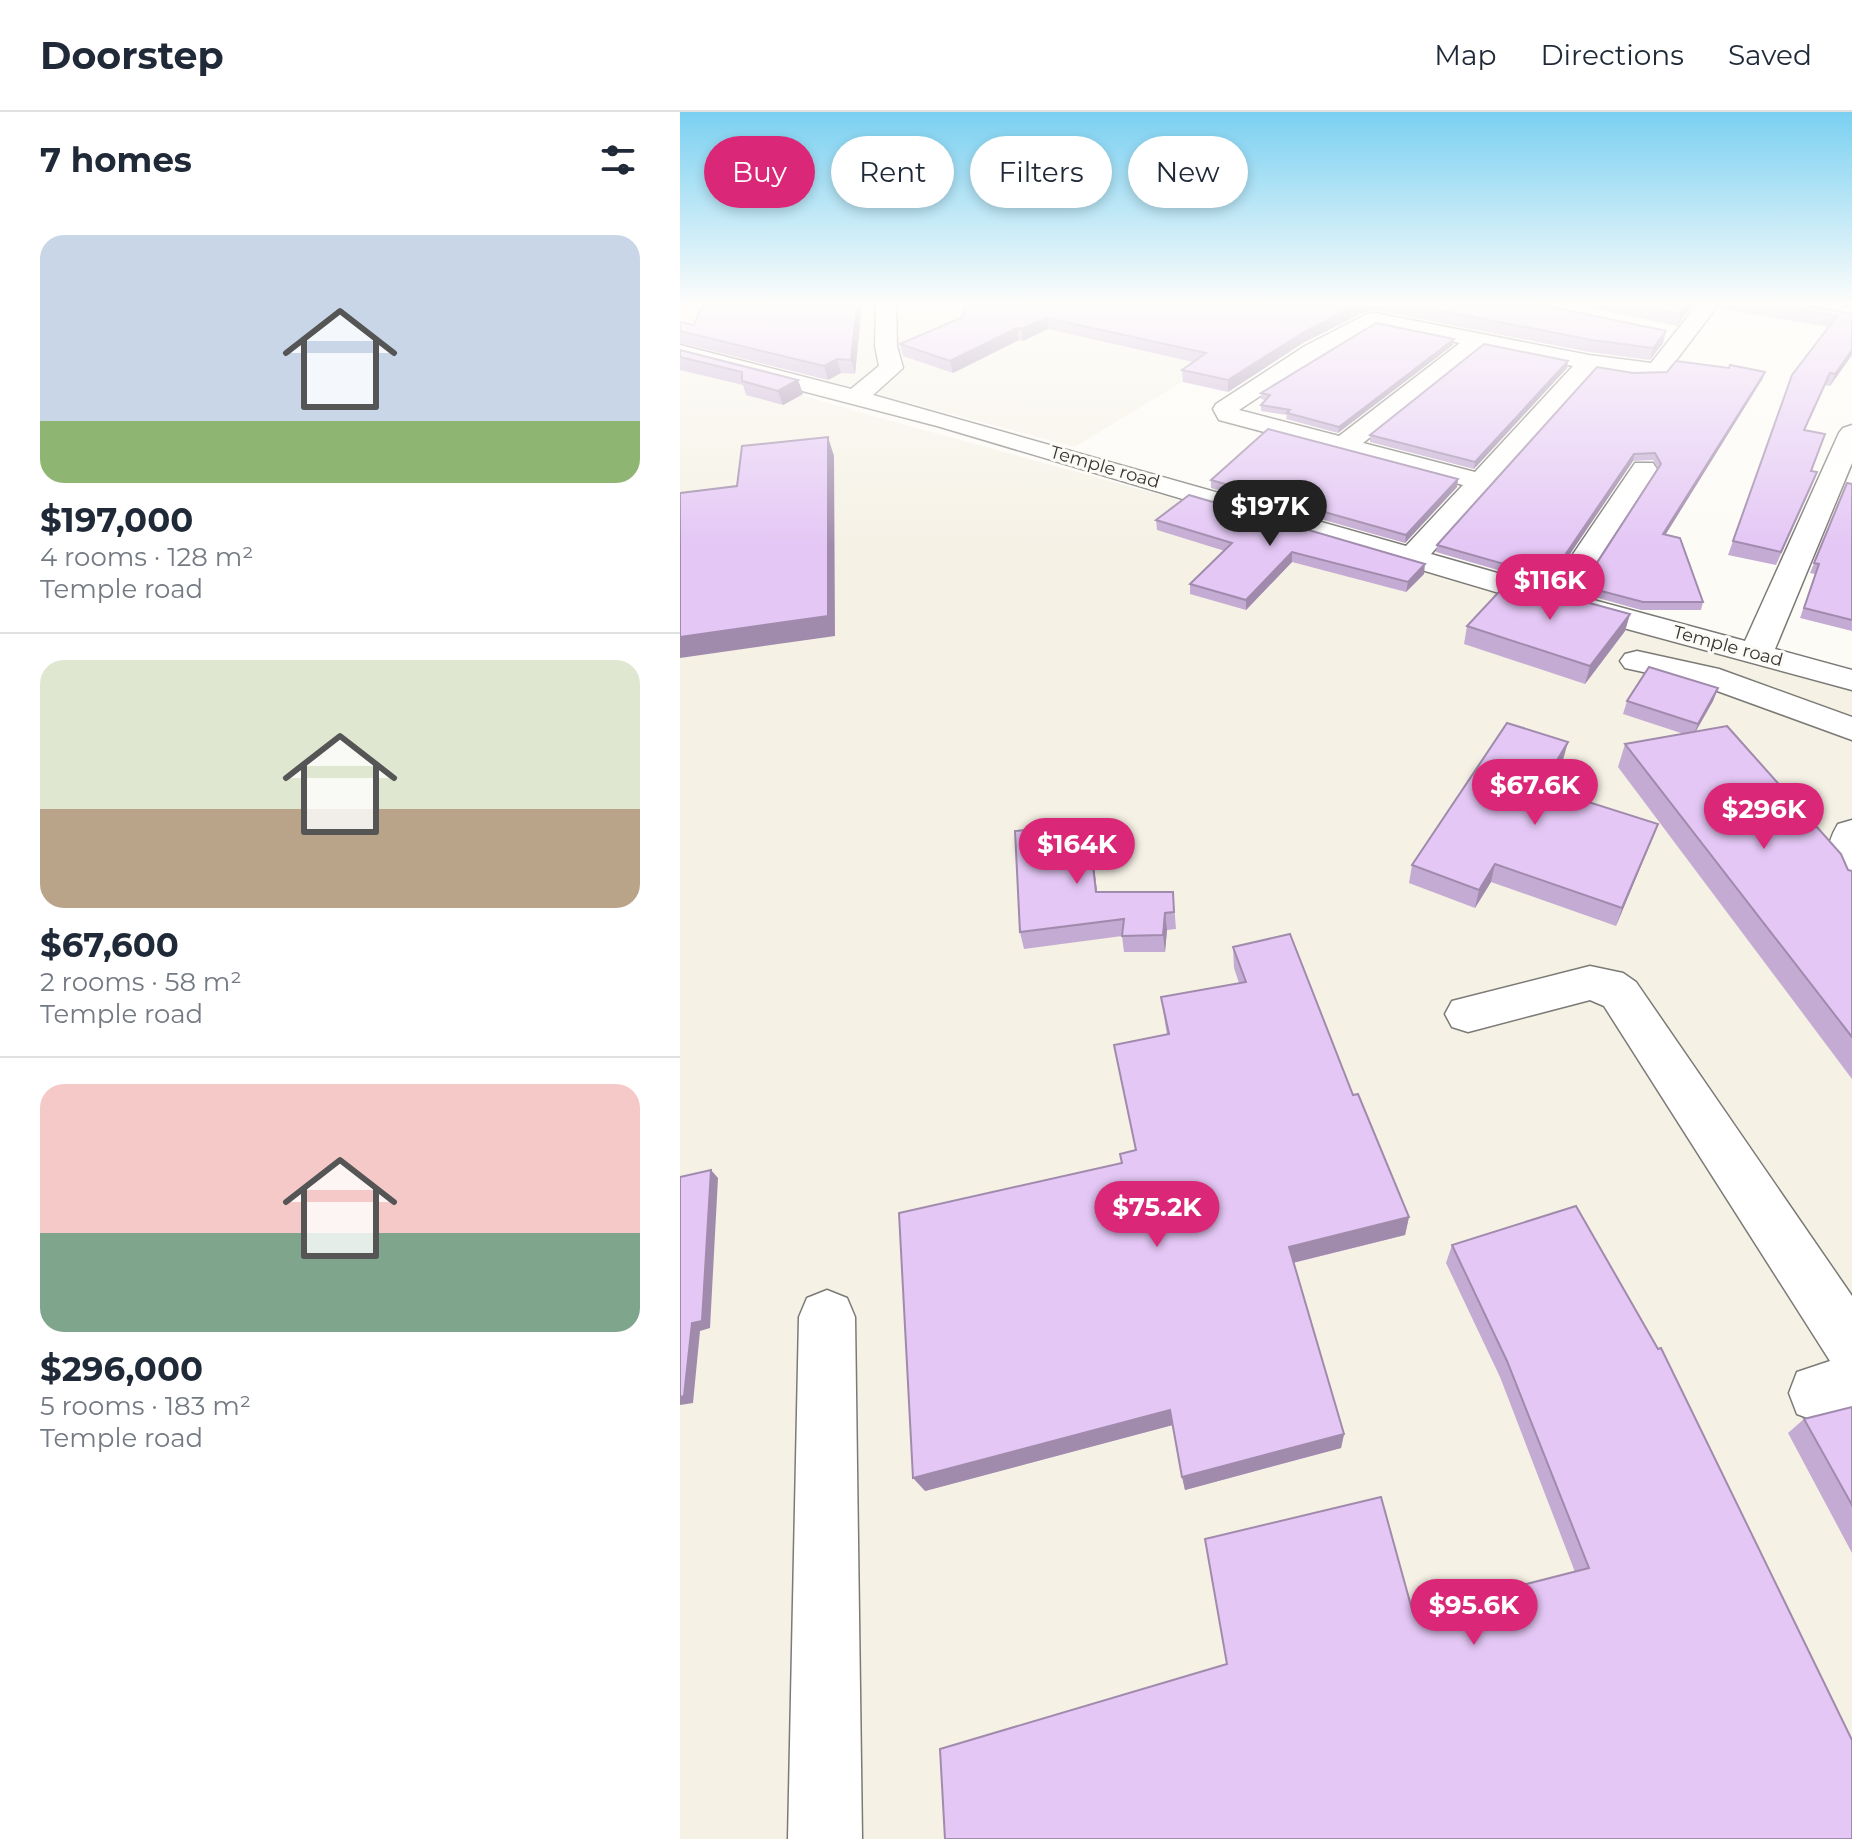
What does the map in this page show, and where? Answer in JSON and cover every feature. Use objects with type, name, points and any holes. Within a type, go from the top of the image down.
[{"type":"street","name":"Temple road","points":[[811,386],[1557,600],[1852,680]]},
{"type":"street","points":[[856,397],[870,386]]},
{"type":"street","points":[[1261,386],[1225,409],[1228,415],[1483,482]]},
{"type":"street","points":[[1345,444],[1419,386]]},
{"type":"street","points":[[1412,557],[1568,386]]},
{"type":"street","points":[[1756,654],[1852,433]]},
{"type":"street","points":[[1557,600],[1644,469]]},
{"type":"street","points":[[1707,676],[1722,645]]},
{"type":"street","points":[[1637,661],[1707,676],[1852,729]]},
{"type":"street","points":[[1852,833],[1846,867],[1852,881]]},
{"type":"street","points":[[1468,1014],[1590,983],[1607,985],[1620,994],[1852,1345]]},
{"type":"street","points":[[825,1839],[827,1317]]},
{"type":"shaded area","points":[[680,386],[769,386],[1852,685],[1852,1839],[680,1839]]},
{"type":"shaded area","points":[[846,386],[1176,386],[1075,447]]},
{"type":"building","points":[[759,386],[788,386],[778,391]]},
{"type":"building","points":[[1273,386],[1393,386],[1339,427],[1287,413],[1290,410],[1261,405],[1270,395],[1261,393]]},
{"type":"building","points":[[1432,386],[1545,386],[1475,462],[1370,435]]},
{"type":"building","points":[[1580,386],[1756,386],[1663,534],[1680,538],[1703,602],[1643,602],[1582,586],[1661,464],[1655,453],[1634,454],[1550,577],[1437,545]]},
{"type":"building","points":[[1788,386],[1824,386],[1804,430],[1825,434],[1811,471],[1817,472],[1781,552],[1733,541]]},
{"type":"building","points":[[1268,429],[1458,479],[1406,535],[1211,480]]},
{"type":"building","points":[[828,437],[828,616],[680,637],[680,493],[737,486],[742,446]]},
{"type":"building","points":[[1847,483],[1852,484],[1852,620],[1804,608],[1819,564],[1814,563]]},
{"type":"building","points":[[1189,495],[1425,564],[1408,582],[1292,552],[1246,600],[1190,584],[1232,543],[1156,520]]},
{"type":"building","points":[[1509,581],[1630,614],[1590,666],[1467,626]]},
{"type":"building","points":[[1649,667],[1718,688],[1698,724],[1627,701]]},
{"type":"building","points":[[1507,723],[1568,742],[1541,787],[1658,824],[1622,908],[1495,864],[1479,890],[1412,865]]},
{"type":"building","points":[[1727,726],[1841,854],[1848,870],[1852,871],[1852,1037],[1625,744]]},
{"type":"building","points":[[1088,823],[1096,892],[1173,892],[1174,912],[1165,913],[1163,935],[1122,936],[1124,919],[1020,932],[1015,831]]},
{"type":"building","points":[[1290,934],[1353,1095],[1358,1094],[1409,1217],[1289,1247],[1344,1434],[1182,1477],[1170,1410],[913,1478],[899,1213],[1122,1163],[1120,1154],[1136,1150],[1114,1045],[1169,1034],[1161,997],[1246,982],[1233,947]]},
{"type":"building","points":[[711,1170],[702,1321],[692,1323],[684,1396],[680,1397],[680,1177]]},
{"type":"building","points":[[1576,1206],[1658,1349],[1661,1348],[1852,1740],[1852,1839],[945,1839],[940,1749],[1227,1664],[1205,1539],[1381,1497],[1413,1613],[1589,1568],[1507,1361],[1452,1245]]},
{"type":"building","points":[[1852,1407],[1852,1505],[1804,1419]]}]
